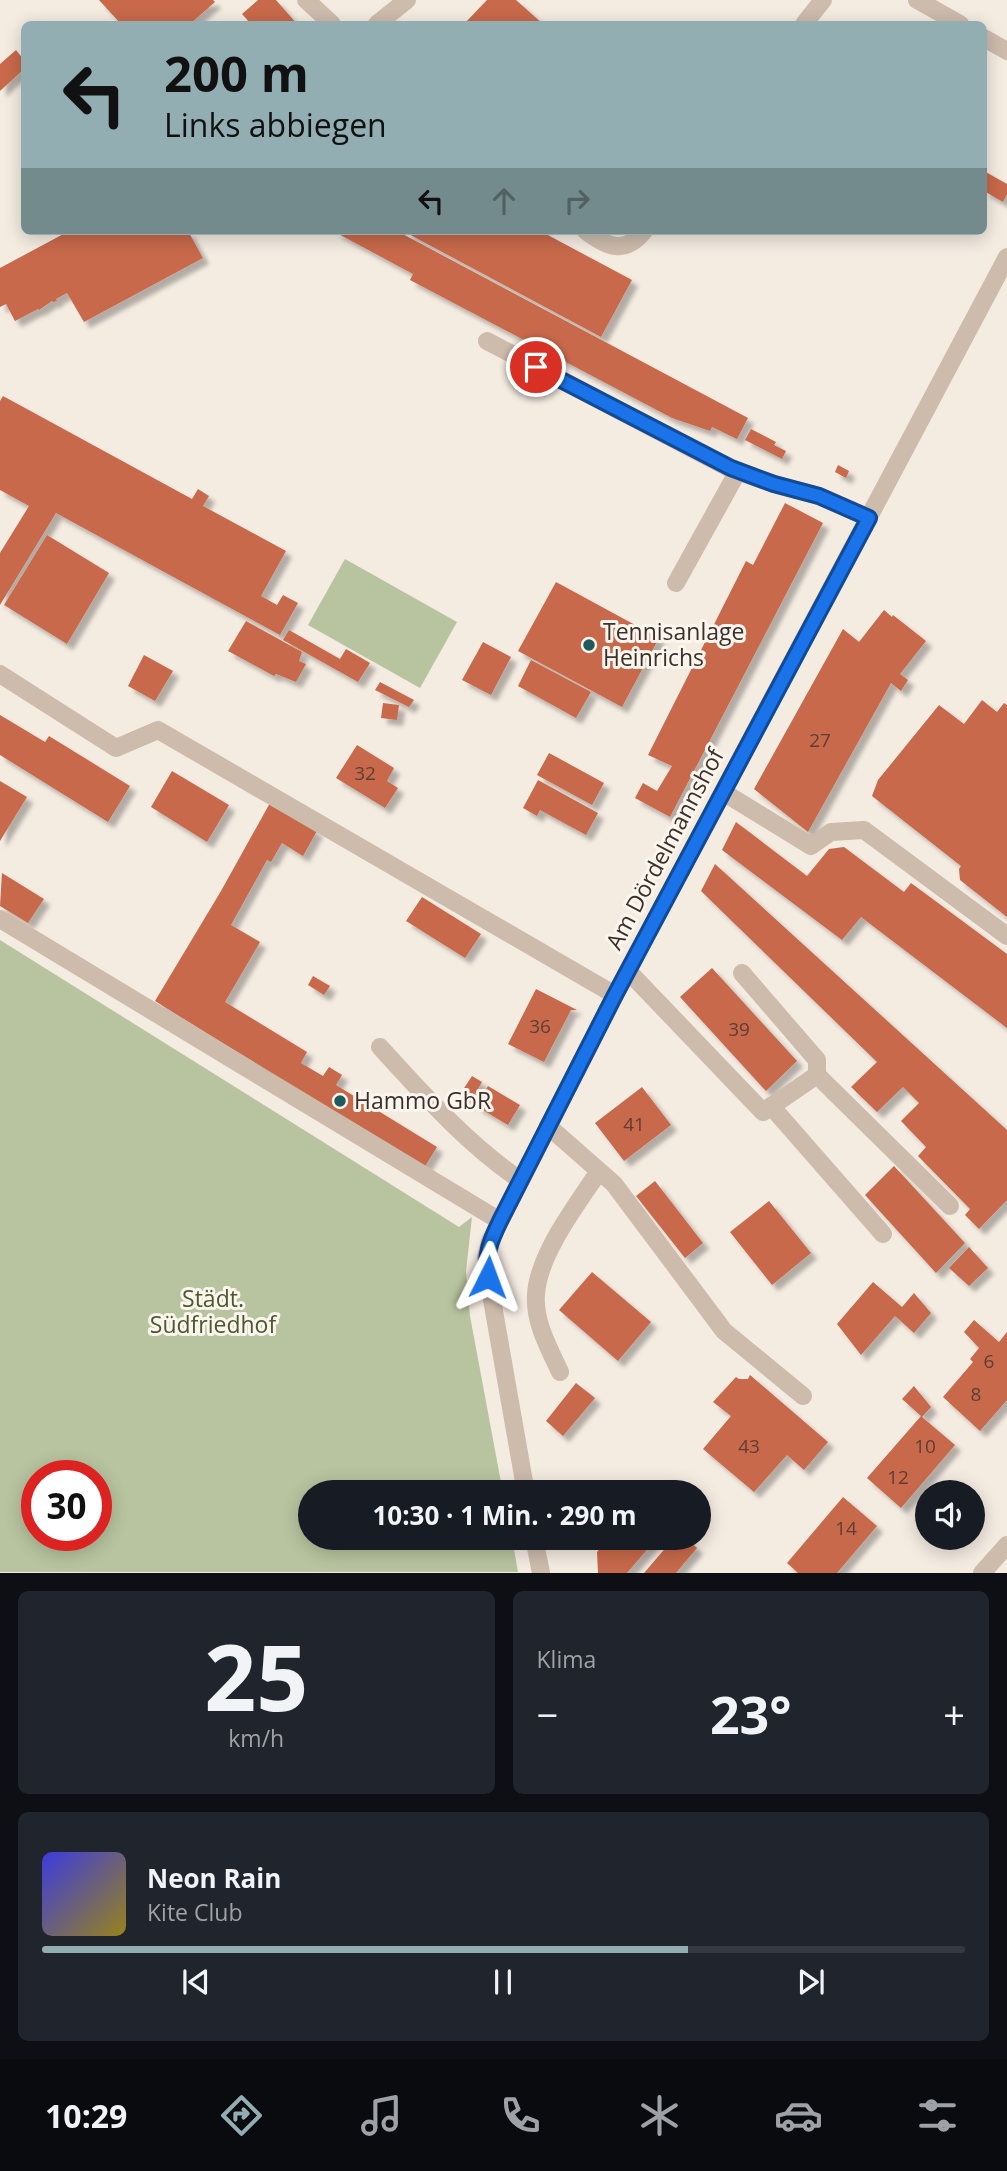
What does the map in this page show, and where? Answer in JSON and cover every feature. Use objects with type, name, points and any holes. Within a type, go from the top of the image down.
[{"type":"street","points":[[306,0],[329,21]]},
{"type":"street","points":[[381,21],[407,0]]},
{"type":"street","points":[[806,21],[823,0]]},
{"type":"street","points":[[927,2],[956,21]]},
{"type":"street","points":[[987,40],[1007,51]]},
{"type":"street","points":[[593,235],[615,247],[627,246],[639,235]]},
{"type":"street","name":"Am Dördelmannshof","points":[[524,1480],[486,1258],[490,1241],[615,995],[1007,257]]},
{"type":"street","points":[[487,341],[738,471],[819,496],[869,518]]},
{"type":"street","points":[[676,583],[738,471]]},
{"type":"street","points":[[0,674],[116,748],[158,730],[615,995]]},
{"type":"street","points":[[723,792],[811,846],[831,832],[864,830],[1007,936]]},
{"type":"street","points":[[0,919],[500,1221]]},
{"type":"street","points":[[628,971],[763,1112],[817,1075]]},
{"type":"street","points":[[742,973],[817,1060],[817,1075],[950,1206]]},
{"type":"street","points":[[380,1046],[450,1124],[495,1163],[520,1180]]},
{"type":"street","points":[[771,1106],[883,1234]]},
{"type":"street","points":[[548,1126],[614,1184],[724,1331],[803,1396]]},
{"type":"street","points":[[560,1371],[542,1334],[536,1296],[541,1270],[559,1233],[599,1171]]},
{"type":"street","points":[[982,1573],[1007,1545]]},
{"type":"street","points":[[536,1550],[541,1573]]},
{"type":"green space","points":[[345,559],[457,622],[420,688],[308,625]]},
{"type":"green space","name":"Städt. Südfriedhof","points":[[0,940],[459,1227],[472,1217],[466,1271],[470,1316],[501,1480],[298,1480],[298,1550],[514,1550],[518,1572],[0,1572]]},
{"type":"building","points":[[99,0],[215,2],[193,21],[118,21]]},
{"type":"building","points":[[258,0],[276,0],[294,21],[248,21],[242,14]]},
{"type":"building","points":[[487,0],[516,0],[540,21],[467,21]]},
{"type":"building","points":[[16,50],[21,56],[21,72],[0,91],[0,64]]},
{"type":"building","points":[[987,173],[1007,184],[1007,194],[1003,202],[987,193]]},
{"type":"building","points":[[62,235],[190,235],[203,258],[84,322],[67,293],[56,299],[57,301],[52,301],[15,321],[6,304],[0,307],[0,268]]},
{"type":"building","points":[[340,235],[405,235],[748,418],[737,439],[712,427],[710,431],[672,418],[410,280],[413,274]]},
{"type":"building","points":[[410,235],[548,235],[632,280],[601,337]]},
{"type":"building","points":[[3,396],[192,499],[198,489],[209,496],[203,506],[286,551],[261,596],[277,605],[283,595],[298,603],[280,635],[56,513],[0,605],[0,553],[29,506],[0,490],[0,401]]},
{"type":"building","points":[[751,429],[776,442],[774,445],[786,451],[782,459],[745,440]]},
{"type":"building","points":[[838,465],[849,471],[846,478],[835,472]]},
{"type":"building","points":[[785,503],[823,523],[670,817],[635,798],[643,783],[657,791],[672,766],[648,755],[746,561],[753,565]]},
{"type":"building","points":[[47,535],[109,573],[67,644],[4,605]]},
{"type":"building","name":"Tennisanlage Heinrichs","points":[[556,582],[659,638],[622,707],[518,651]]},
{"type":"building","points":[[884,610],[926,641],[900,674],[908,680],[901,691],[891,683],[808,832],[754,789],[843,629],[859,642]]},
{"type":"building","points":[[246,621],[302,652],[299,661],[306,664],[296,682],[276,674],[274,676],[228,651]]},
{"type":"building","points":[[289,630],[340,659],[346,649],[370,663],[358,682],[283,640]]},
{"type":"building","points":[[483,642],[511,657],[491,695],[462,680]]},
{"type":"building","points":[[144,655],[173,671],[155,701],[128,686]]},
{"type":"building","points":[[531,660],[591,692],[576,718],[518,686]]},
{"type":"building","points":[[380,682],[414,700],[409,707],[375,690]]},
{"type":"building","points":[[982,700],[997,712],[1004,703],[1007,705],[1007,917],[960,880],[961,866],[872,796],[878,780],[939,705],[964,724]]},
{"type":"building","points":[[383,703],[399,705],[397,720],[381,718]]},
{"type":"building","points":[[0,715],[45,742],[49,736],[130,786],[108,822],[0,755]]},
{"type":"building","points":[[357,745],[394,768],[387,781],[398,788],[385,808],[336,778]]},
{"type":"building","points":[[549,753],[604,783],[592,805],[537,775]]},
{"type":"building","points":[[172,771],[229,805],[207,842],[151,807]]},
{"type":"building","points":[[538,780],[598,813],[586,835],[540,810],[537,816],[523,808]]},
{"type":"building","points":[[0,781],[27,797],[0,841]]},
{"type":"building","points":[[270,803],[317,831],[303,856],[282,843],[271,862],[267,860],[231,925],[260,942],[225,1002],[307,1052],[301,1063],[323,1076],[329,1067],[342,1075],[336,1085],[437,1147],[424,1168],[155,1001]]},
{"type":"building","points":[[736,822],[807,876],[829,849],[844,847],[904,892],[911,883],[1007,954],[1007,1028],[861,917],[842,940],[722,850]]},
{"type":"building","points":[[715,864],[1007,1130],[1007,1200],[979,1229],[965,1215],[970,1209],[918,1156],[926,1147],[901,1121],[919,1103],[903,1087],[877,1112],[851,1087],[877,1062],[701,891]]},
{"type":"building","points":[[2,873],[44,899],[28,923],[0,906]]},
{"type":"building","points":[[422,897],[481,934],[465,958],[406,921]]},
{"type":"building","points":[[712,968],[797,1061],[766,1091],[680,997]]},
{"type":"building","points":[[313,976],[330,986],[324,995],[308,985]]},
{"type":"building","points":[[536,989],[577,1010],[571,1010],[544,1062],[508,1044]]},
{"type":"building","points":[[472,1076],[482,1082],[470,1103],[459,1096]]},
{"type":"building","points":[[488,1086],[520,1105],[508,1125],[476,1106]]},
{"type":"building","points":[[642,1087],[671,1125],[624,1161],[595,1123]]},
{"type":"building","points":[[894,1166],[965,1243],[936,1273],[865,1195]]},
{"type":"building","points":[[655,1181],[703,1243],[685,1258],[636,1196]]},
{"type":"building","points":[[769,1201],[811,1253],[772,1285],[730,1232]]},
{"type":"building","points":[[969,1247],[988,1268],[969,1286],[949,1268]]},
{"type":"building","points":[[592,1272],[651,1322],[618,1361],[559,1310]]},
{"type":"building","points":[[873,1282],[902,1307],[914,1293],[931,1313],[914,1333],[895,1316],[861,1355],[837,1324]]},
{"type":"building","points":[[974,1320],[999,1342],[1007,1332],[1007,1400],[980,1431],[943,1397],[973,1362],[970,1359],[979,1348],[964,1332]]},
{"type":"building","points":[[750,1375],[828,1442],[804,1470],[787,1455],[754,1492],[703,1449],[731,1416],[713,1402],[736,1377],[748,1379]]},
{"type":"building","points":[[576,1383],[595,1398],[563,1436],[546,1421]]},
{"type":"building","points":[[914,1386],[931,1407],[922,1417],[955,1445],[925,1480],[915,1480],[915,1492],[901,1508],[867,1478],[921,1416],[902,1399]]},
{"type":"building","points":[[843,1497],[877,1526],[837,1573],[798,1573],[787,1563]]},
{"type":"building","points":[[647,1550],[627,1573],[598,1573],[597,1552]]},
{"type":"building","points":[[664,1550],[695,1550],[676,1573],[644,1573]]},
{"type":"place","name":"Tennisanlage Heinrichs","points":[[589,645]]},
{"type":"place","name":"Hammo GbR","points":[[340,1101]]},
{"type":"route","points":[[488,1277],[486,1258],[490,1241],[500,1221],[615,995],[869,518],[819,496],[774,484],[731,468],[536,367]]}]
